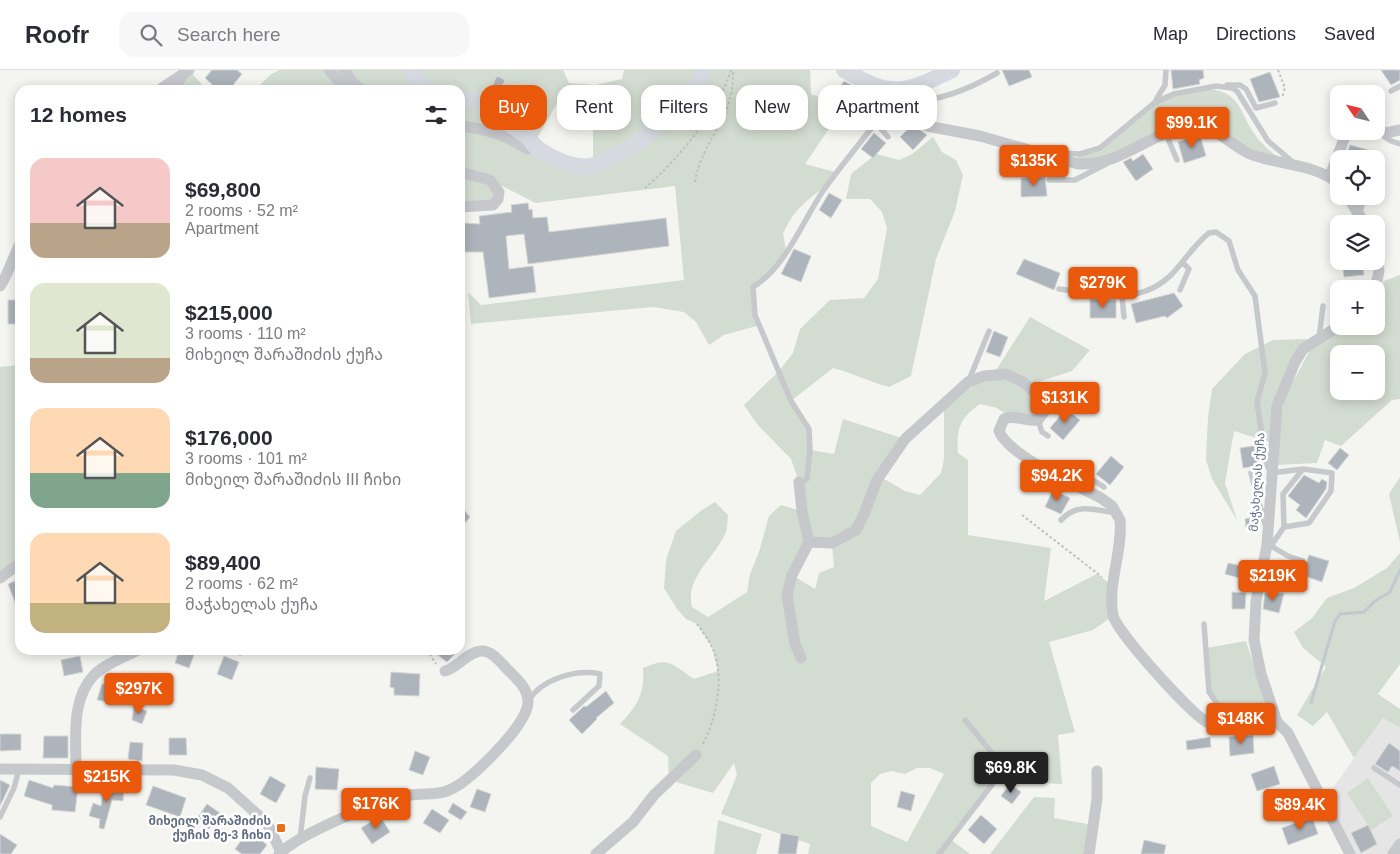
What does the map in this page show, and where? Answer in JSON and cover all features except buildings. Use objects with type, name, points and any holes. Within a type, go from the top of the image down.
[{"type":"street","points":[[166,85],[189,70]]},
{"type":"street","points":[[329,70],[342,85]]},
{"type":"street","points":[[344,70],[356,85]]},
{"type":"street","points":[[411,70],[420,85]]},
{"type":"street","points":[[465,100],[477,100],[530,139],[533,145],[563,163],[588,166],[614,158],[675,110],[699,83],[704,70]]},
{"type":"street","points":[[844,70],[874,85]]},
{"type":"street","points":[[920,85],[952,70]]},
{"type":"street","points":[[937,128],[980,136],[1078,164],[1094,165],[1110,161],[1166,134],[1193,125],[1204,126],[1246,152],[1319,172],[1330,178]]},
{"type":"street","points":[[465,127],[485,129],[508,136],[527,149],[533,145]]},
{"type":"street","points":[[1385,133],[1400,130]]},
{"type":"street","points":[[465,173],[490,180],[499,192],[498,199],[493,205],[465,207]]},
{"type":"street","points":[[0,286],[4,283],[6,270],[15,253]]},
{"type":"street","name":"მაჭახელას ქუჩა","points":[[1330,331],[1303,349],[1295,362],[1276,406],[1268,542],[1256,601],[1254,640],[1261,674],[1277,722],[1288,733],[1350,854]]},
{"type":"street","points":[[808,542],[832,543],[856,530],[877,480],[905,439],[968,382],[996,373],[1015,376],[1044,400],[1044,412],[1038,420],[1008,417],[1004,419],[999,431],[1001,436],[1023,456],[1101,498],[1116,513],[1121,528],[1114,587],[1113,616],[1126,637],[1186,705],[1208,723],[1221,726],[1277,722]]},
{"type":"street","points":[[799,482],[808,542],[792,575],[787,595],[795,644],[800,658]]},
{"type":"street","points":[[0,578],[15,567]]},
{"type":"street","points":[[0,769],[174,770],[202,775],[228,788],[249,805],[267,823],[281,853],[300,839],[361,810],[409,796],[442,794],[463,782],[496,754],[521,720],[528,702],[523,684],[490,653],[481,651],[453,669],[445,671]]},
{"type":"street","points":[[76,768],[77,717],[82,692],[94,675],[129,655]]},
{"type":"street","points":[[596,854],[633,822],[654,795],[696,756]]},
{"type":"street","points":[[1089,854],[1097,799],[1096,771]]},
{"type":"street","points":[[1393,854],[1400,844]]},
{"type":"lane","points":[[179,85],[189,70]]},
{"type":"lane","points":[[1154,103],[1165,85],[1166,70]]},
{"type":"lane","points":[[937,97],[956,94],[969,89],[997,73]]},
{"type":"lane","points":[[1040,153],[1091,152],[1100,148],[1154,103],[1174,94],[1240,85],[1246,89],[1256,108],[1274,103]]},
{"type":"lane","points":[[1225,86],[1237,91],[1268,142],[1302,168]]},
{"type":"lane","points":[[1391,91],[1400,86]]},
{"type":"lane","points":[[799,482],[807,479],[809,472],[809,429],[788,394],[755,315],[753,287],[766,279],[777,265],[826,187],[871,130]]},
{"type":"lane","points":[[882,130],[888,137]]},
{"type":"lane","points":[[1166,134],[1178,160]]},
{"type":"lane","points":[[1385,137],[1400,144]]},
{"type":"lane","points":[[1049,180],[1075,180],[1094,172],[1110,161]]},
{"type":"lane","points":[[1059,289],[1122,296],[1148,292],[1183,263],[1202,238],[1216,232],[1228,242],[1238,270],[1253,289],[1265,373],[1257,402],[1266,463],[1271,473],[1303,469],[1332,473],[1332,491],[1309,523],[1284,527],[1268,542]]},
{"type":"lane","points":[[1180,290],[1189,269],[1183,263]]},
{"type":"lane","points":[[1122,296],[1124,317]]},
{"type":"lane","points":[[1319,338],[1323,306]]},
{"type":"lane","points":[[968,382],[989,331]]},
{"type":"lane","points":[[1038,420],[1042,432],[1048,436]]},
{"type":"lane","points":[[1284,527],[1283,494],[1303,469]]},
{"type":"lane","points":[[1055,474],[1080,472],[1104,487]]},
{"type":"lane","points":[[1252,473],[1268,542],[1288,556],[1303,561]]},
{"type":"lane","points":[[1061,520],[1071,510],[1082,508],[1116,513]]},
{"type":"lane","points":[[1262,576],[1293,585]]},
{"type":"lane","points":[[1204,624],[1210,692],[1222,711],[1238,724]]},
{"type":"lane","points":[[528,702],[535,692],[545,684],[586,671],[600,674],[599,686],[573,710]]},
{"type":"lane","points":[[939,854],[991,786],[1000,767],[993,754],[965,720]]},
{"type":"lane","points":[[1374,768],[1400,785]]},
{"type":"lane","points":[[0,817],[14,788],[19,769]]},
{"type":"lane","points":[[300,839],[305,796],[310,778]]},
{"type":"path","points":[[695,182],[698,166],[725,118],[732,95],[732,70]]},
{"type":"path","points":[[645,188],[668,169],[685,146],[720,97],[732,70]]},
{"type":"path","points":[[1274,103],[1281,100],[1286,88],[1278,70]]},
{"type":"path","points":[[1022,514],[1114,587]]},
{"type":"path","points":[[696,756],[708,733],[717,700],[718,672],[712,647],[697,624]]},
{"type":"path","points":[[430,655],[438,667],[445,671]]},
{"type":"shaded area","points":[[189,70],[202,85],[179,85]]},
{"type":"shaded area","points":[[280,70],[563,70],[569,83],[595,85],[622,79],[624,70],[810,70],[811,94],[818,96],[818,130],[828,130],[805,164],[839,173],[793,215],[783,233],[786,251],[777,265],[753,287],[754,306],[760,325],[724,335],[709,345],[696,322],[684,312],[653,307],[471,324],[468,292],[481,305],[684,280],[675,186],[536,203],[492,181],[498,199],[465,206],[465,85],[260,85],[271,74]],"holes":[[[480,85],[547,85],[547,121],[557,103],[557,85],[631,85],[631,130],[593,130],[593,164],[533,145],[542,130],[480,130]]]},
{"type":"shaded area","points":[[1198,88],[1225,93],[1233,99],[1239,105],[1262,143],[1286,164],[1199,125],[1124,155],[1070,161],[1098,146],[1162,96],[1174,91]]},
{"type":"shaded area","points":[[933,137],[942,152],[956,160],[963,175],[955,211],[936,259],[911,376],[889,387],[833,368],[791,401],[809,429],[811,450],[834,454],[843,419],[905,439],[878,480],[886,480],[905,491],[920,495],[941,473],[944,459],[944,406],[996,370],[1030,317],[1090,350],[1072,371],[1026,386],[1042,407],[1037,416],[1006,414],[997,408],[980,404],[964,419],[959,431],[958,453],[968,460],[968,535],[1051,548],[1044,601],[1097,574],[1114,587],[1113,616],[1093,630],[1049,642],[1075,732],[1058,735],[1062,784],[1024,782],[1000,768],[991,786],[950,839],[970,854],[808,854],[810,844],[721,814],[737,775],[734,763],[713,793],[669,780],[668,756],[620,724],[639,699],[643,685],[643,668],[652,664],[670,663],[694,679],[718,671],[712,647],[697,624],[686,619],[677,609],[664,588],[666,560],[676,531],[715,502],[728,515],[725,534],[696,577],[691,596],[692,607],[708,617],[747,592],[750,574],[759,552],[769,516],[781,505],[801,511],[799,482],[791,459],[757,424],[744,405],[779,371],[793,353],[800,329],[830,300],[864,298],[878,279],[887,228],[882,212],[870,199],[846,199],[851,174],[876,154],[899,160],[912,154]],"holes":[[[809,542],[832,543],[834,567],[819,573],[815,589],[792,575]],[[917,768],[930,768],[944,774],[907,842],[871,826],[871,783],[880,774],[891,771],[905,774]]]},
{"type":"shaded area","points":[[1400,275],[1400,399],[1392,400],[1341,446],[1325,440],[1317,463],[1276,465],[1280,416],[1288,391],[1309,352],[1331,335],[1385,335],[1385,281]]},
{"type":"shaded area","points":[[1307,339],[1288,365],[1272,443],[1234,431],[1225,483],[1237,520],[1212,479],[1206,460],[1208,417],[1212,389],[1245,354],[1273,340]]},
{"type":"shaded area","points":[[15,366],[15,567],[0,578],[0,367]]},
{"type":"shaded area","points":[[1400,477],[1400,542],[1389,494]]},
{"type":"shaded area","points":[[1400,553],[1400,664],[1378,694],[1400,709],[1400,728],[1383,718],[1354,758],[1327,712],[1313,726],[1297,715],[1326,667],[1303,648],[1294,632],[1312,618],[1327,598],[1354,588],[1387,568]]},
{"type":"shaded area","points":[[1246,641],[1268,710],[1259,722],[1238,724],[1227,715],[1214,699],[1209,683],[1206,648]]},
{"type":"shaded area","points":[[1383,718],[1400,728],[1400,839],[1390,854],[1355,854],[1325,799]]},
{"type":"shaded area","points":[[1368,778],[1393,816],[1371,830],[1347,793]]},
{"type":"shaded area","points":[[1034,797],[1055,798],[1054,818],[1093,825],[1089,854],[990,854]]},
{"type":"shaded area","points":[[718,820],[762,834],[756,854],[714,854]]},
{"type":"waterway","points":[[1311,703],[1335,621],[1340,614],[1364,612],[1375,601],[1390,592],[1400,570]]},
{"type":"place","name":"მიხეილ შარაშიძის ქუჩის მე-3 ჩიხი","points":[[281,828]]}]
